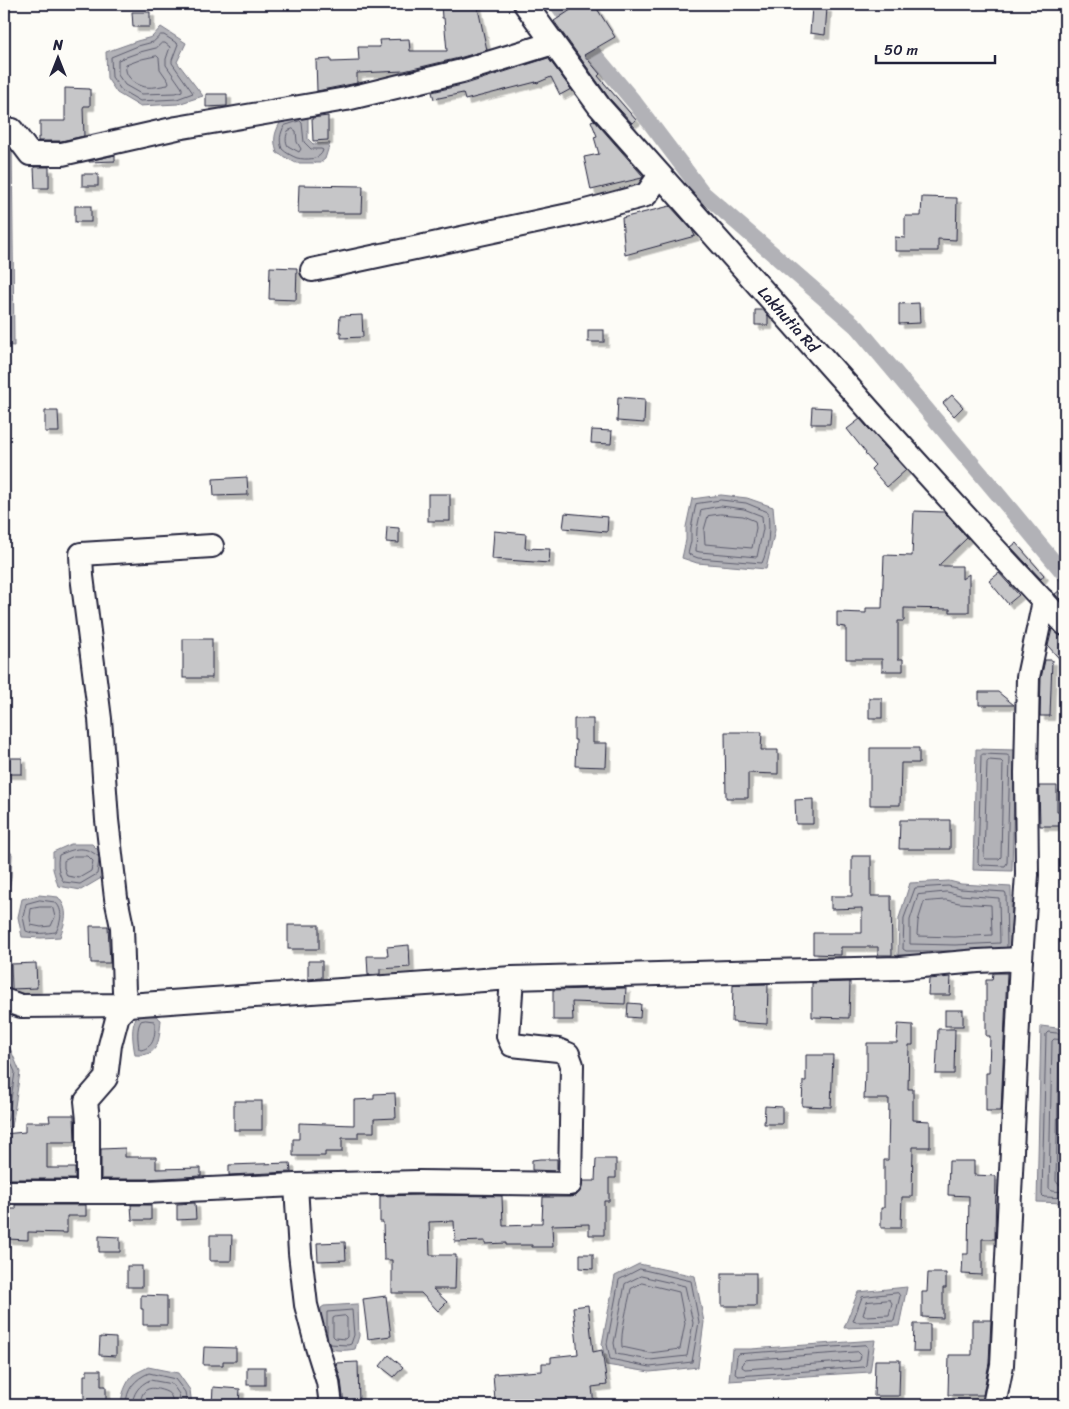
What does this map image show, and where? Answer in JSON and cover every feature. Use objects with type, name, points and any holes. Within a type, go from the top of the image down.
[{"type":"street","name":"Lakhutia Rd","points":[[525,4],[599,106],[885,428],[1065,624]]},
{"type":"street","points":[[4,129],[12,130],[30,154],[62,154],[177,128],[346,100],[462,71],[553,43]]},
{"type":"street","points":[[312,270],[578,213],[646,195],[660,175]]},
{"type":"street","points":[[128,1004],[124,991],[122,927],[116,898],[107,820],[100,719],[84,594],[81,554],[212,546]]},
{"type":"street","points":[[994,1405],[1002,1365],[1021,959],[1027,875],[1026,773],[1028,677],[1044,601]]},
{"type":"street","points":[[4,1000],[21,1006],[128,1004],[512,978],[900,968],[968,961],[1021,959]]},
{"type":"street","points":[[4,1192],[146,1192],[296,1185],[419,1182],[570,1184],[572,1065],[568,1054],[558,1050],[512,1045],[508,1036],[512,978]]},
{"type":"street","points":[[88,1192],[88,1120],[86,1101],[106,1078],[110,1045],[118,1015],[128,1004]]},
{"type":"street","points":[[296,1185],[300,1253],[306,1305],[328,1382],[331,1405]]},
{"type":"water","points":[[161,27],[186,43],[177,62],[203,96],[178,104],[139,106],[117,93],[107,78],[106,52],[152,37]]},
{"type":"water","points":[[308,116],[308,139],[313,144],[330,143],[325,159],[320,163],[296,163],[277,153],[275,144],[276,133],[281,121]]},
{"type":"water","points":[[4,137],[12,137],[14,346],[4,345]]},
{"type":"water","points":[[721,495],[747,498],[773,507],[775,530],[766,569],[697,563],[682,558],[692,499]]},
{"type":"water","points":[[976,749],[1015,750],[1012,871],[973,870]]},
{"type":"water","points":[[4,844],[12,854],[11,878],[4,914]]},
{"type":"water","points":[[71,844],[92,844],[104,856],[103,877],[81,890],[58,886],[53,869],[53,852]]},
{"type":"water","points":[[949,881],[961,884],[1011,887],[1012,950],[956,956],[898,955],[899,918],[910,883]]},
{"type":"water","points":[[39,895],[58,897],[62,902],[65,916],[60,937],[22,937],[18,917],[22,899]]},
{"type":"water","points":[[137,1016],[156,1016],[161,1020],[157,1045],[149,1053],[135,1055],[133,1025]]},
{"type":"water","points":[[1041,1026],[1065,1029],[1065,1203],[1037,1202]]},
{"type":"water","points":[[7,1041],[20,1072],[12,1127],[4,1127],[4,1042]]},
{"type":"water","points":[[639,1264],[695,1276],[704,1322],[698,1367],[650,1372],[606,1365],[602,1344],[615,1276]]},
{"type":"water","points":[[907,1287],[899,1326],[844,1328],[858,1292]]},
{"type":"water","points":[[358,1304],[359,1336],[355,1349],[338,1350],[322,1346],[321,1308],[324,1306]]},
{"type":"water","points":[[875,1340],[870,1372],[729,1381],[732,1349]]},
{"type":"water","points":[[148,1367],[178,1373],[190,1390],[192,1405],[121,1405],[124,1389],[130,1378]]},
{"type":"building","points":[[441,4],[477,4],[487,50],[404,71],[357,73],[357,83],[317,91],[316,60],[331,59],[331,62],[359,61],[358,47],[380,47],[379,40],[409,39],[410,51],[447,51]]},
{"type":"building","points":[[580,4],[594,4],[615,37],[584,55],[600,74],[598,76],[636,120],[632,123],[609,98],[554,21]]},
{"type":"building","points":[[812,7],[827,8],[825,35],[810,33]]},
{"type":"building","points":[[132,12],[150,12],[150,27],[133,27]]},
{"type":"building","points":[[548,58],[571,89],[560,95],[551,77],[537,83],[465,100],[463,93],[434,99],[432,92],[466,84]]},
{"type":"building","points":[[65,88],[90,89],[90,106],[84,106],[83,108],[84,136],[61,141],[38,141],[38,137],[40,137],[40,121],[65,121]]},
{"type":"building","points":[[206,94],[227,94],[227,106],[206,107]]},
{"type":"building","points":[[328,116],[328,140],[313,141],[312,118]]},
{"type":"building","points":[[594,120],[643,176],[642,178],[591,190],[584,157],[599,154],[594,137],[597,136],[591,121]]},
{"type":"building","points":[[115,155],[115,161],[89,162],[89,161]]},
{"type":"building","points":[[34,167],[49,167],[49,188],[35,188]]},
{"type":"building","points":[[82,174],[98,174],[98,186],[82,186]]},
{"type":"building","points":[[299,185],[363,186],[362,213],[298,213]]},
{"type":"building","points":[[922,197],[957,198],[956,240],[938,239],[938,251],[895,251],[895,237],[905,238],[905,216],[921,216]]},
{"type":"building","points":[[75,206],[91,206],[91,222],[75,222]]},
{"type":"building","points":[[670,206],[692,230],[695,236],[625,255],[622,218]]},
{"type":"building","points":[[270,267],[297,268],[296,300],[269,299]]},
{"type":"building","points":[[919,303],[920,323],[899,324],[899,304]]},
{"type":"building","points":[[755,310],[763,310],[768,316],[768,325],[755,325]]},
{"type":"building","points":[[362,315],[363,337],[341,338],[341,332],[339,332],[340,316]]},
{"type":"building","points":[[588,330],[604,330],[604,342],[588,342]]},
{"type":"building","points":[[952,395],[963,407],[954,416],[943,403]]},
{"type":"building","points":[[618,397],[645,399],[644,423],[617,421]]},
{"type":"building","points":[[812,407],[831,408],[830,424],[811,424]]},
{"type":"building","points":[[45,411],[58,411],[59,432],[45,432]]},
{"type":"building","points":[[860,419],[906,470],[887,487],[871,469],[875,465],[847,429]]},
{"type":"building","points":[[592,430],[612,431],[611,444],[591,443]]},
{"type":"building","points":[[247,477],[248,495],[214,496],[213,479]]},
{"type":"building","points":[[428,494],[450,494],[450,521],[428,521]]},
{"type":"building","points":[[914,511],[944,512],[967,538],[938,566],[962,566],[962,579],[969,574],[969,612],[950,612],[950,609],[904,608],[904,621],[898,621],[898,659],[903,659],[903,671],[882,671],[882,659],[846,659],[846,627],[837,626],[837,612],[866,613],[866,608],[882,608],[884,555],[912,556]]},
{"type":"building","points":[[565,513],[608,517],[607,532],[563,528]]},
{"type":"building","points":[[387,527],[399,528],[399,543],[386,542]]},
{"type":"building","points":[[494,531],[526,534],[525,548],[550,549],[549,563],[492,559]]},
{"type":"building","points":[[1016,543],[1044,575],[1041,579],[1011,547]]},
{"type":"building","points":[[999,573],[1019,595],[1008,604],[989,581]]},
{"type":"building","points":[[1059,591],[1065,599],[1065,605],[1055,594]]},
{"type":"building","points":[[1052,629],[1065,637],[1065,665],[1048,646]]},
{"type":"building","points":[[183,639],[212,639],[212,678],[183,678]]},
{"type":"building","points":[[1045,660],[1052,660],[1050,716],[1040,716],[1041,678]]},
{"type":"building","points":[[979,692],[998,692],[1014,705],[979,705]]},
{"type":"building","points":[[869,698],[882,698],[882,718],[869,718]]},
{"type":"building","points":[[574,719],[593,719],[593,743],[607,743],[606,767],[575,766],[576,740],[574,740]]},
{"type":"building","points":[[725,732],[762,732],[761,750],[778,750],[778,774],[748,773],[748,798],[726,798]]},
{"type":"building","points":[[870,748],[919,748],[919,763],[901,763],[900,805],[870,805]]},
{"type":"building","points":[[5,758],[22,758],[22,774],[5,774]]},
{"type":"building","points":[[1039,786],[1057,786],[1057,811],[1065,811],[1065,826],[1040,826]]},
{"type":"building","points":[[813,799],[813,824],[796,824],[795,800]]},
{"type":"building","points":[[900,820],[950,820],[950,849],[899,849]]},
{"type":"building","points":[[852,856],[871,856],[871,896],[891,896],[892,955],[878,955],[878,947],[841,947],[841,955],[813,954],[813,933],[862,933],[862,908],[831,909],[831,896],[852,896]]},
{"type":"building","points":[[288,925],[319,925],[319,949],[288,949]]},
{"type":"building","points":[[90,926],[108,926],[110,963],[91,963]]},
{"type":"building","points":[[409,945],[410,967],[380,969],[380,974],[368,975],[367,956],[388,956],[387,947]]},
{"type":"building","points":[[308,961],[322,961],[322,978],[308,979]]},
{"type":"building","points":[[36,963],[37,988],[12,989],[11,964]]},
{"type":"building","points":[[993,973],[1007,973],[1001,1111],[986,1111],[986,1073],[989,1073],[990,1036],[986,1036],[986,980],[992,980]]},
{"type":"building","points":[[951,977],[950,995],[928,995],[929,979]]},
{"type":"building","points":[[850,982],[849,1018],[812,1017],[812,983]]},
{"type":"building","points":[[768,984],[767,1024],[732,1022],[733,985]]},
{"type":"building","points":[[626,988],[625,1004],[572,1002],[573,1020],[553,1020],[553,990]]},
{"type":"building","points":[[628,1003],[641,1004],[640,1018],[627,1017]]},
{"type":"building","points":[[945,1010],[963,1010],[963,1026],[945,1026]]},
{"type":"building","points":[[898,1024],[913,1025],[913,1045],[909,1045],[908,1089],[913,1089],[913,1120],[930,1121],[930,1147],[913,1147],[912,1197],[902,1197],[901,1228],[881,1228],[881,1208],[884,1208],[884,1160],[888,1160],[889,1099],[864,1099],[865,1072],[867,1072],[867,1043],[897,1043]]},
{"type":"building","points":[[938,1029],[955,1029],[954,1074],[936,1074]]},
{"type":"building","points":[[806,1055],[833,1055],[831,1107],[802,1106],[803,1081],[806,1081]]},
{"type":"building","points":[[395,1093],[396,1118],[374,1119],[374,1132],[358,1132],[358,1138],[342,1138],[342,1152],[325,1152],[325,1156],[293,1156],[293,1139],[299,1139],[299,1123],[354,1125],[354,1100],[374,1099],[374,1094]]},
{"type":"building","points":[[234,1101],[262,1101],[262,1130],[234,1130]]},
{"type":"building","points":[[765,1106],[782,1107],[782,1124],[764,1124]]},
{"type":"building","points":[[49,1115],[74,1115],[75,1142],[47,1142],[47,1168],[75,1168],[75,1179],[4,1179],[4,1134],[25,1132],[25,1122],[50,1122]]},
{"type":"building","points":[[125,1148],[125,1157],[156,1157],[156,1169],[201,1168],[201,1176],[101,1179],[101,1149]]},
{"type":"building","points":[[557,1159],[557,1171],[532,1170],[532,1160]]},
{"type":"building","points":[[596,1159],[616,1159],[616,1178],[609,1178],[609,1201],[604,1201],[604,1235],[589,1235],[589,1224],[552,1225],[553,1247],[506,1245],[506,1243],[485,1244],[485,1241],[455,1242],[454,1221],[429,1222],[430,1255],[456,1255],[455,1289],[433,1289],[447,1302],[438,1311],[421,1293],[392,1293],[392,1260],[384,1260],[383,1222],[380,1222],[380,1196],[502,1196],[503,1226],[532,1225],[532,1223],[542,1223],[543,1197],[576,1196],[581,1190],[583,1181],[595,1181]]},
{"type":"building","points":[[949,1161],[974,1161],[974,1175],[996,1176],[995,1239],[982,1239],[982,1275],[962,1274],[963,1254],[968,1254],[969,1196],[948,1195]]},
{"type":"building","points":[[290,1163],[291,1172],[229,1175],[229,1165]]},
{"type":"building","points":[[195,1203],[196,1219],[177,1220],[177,1204]]},
{"type":"building","points":[[16,1205],[86,1205],[86,1216],[67,1216],[67,1233],[28,1232],[28,1240],[7,1239],[8,1209],[16,1209]]},
{"type":"building","points":[[131,1205],[151,1205],[151,1220],[132,1220]]},
{"type":"building","points":[[210,1235],[232,1235],[231,1261],[210,1261]]},
{"type":"building","points":[[99,1236],[120,1237],[120,1252],[99,1252]]},
{"type":"building","points":[[345,1242],[346,1260],[318,1261],[317,1243]]},
{"type":"building","points":[[580,1254],[593,1254],[593,1269],[580,1268]]},
{"type":"building","points":[[127,1266],[142,1266],[142,1287],[127,1287]]},
{"type":"building","points":[[722,1273],[756,1273],[756,1306],[722,1306]]},
{"type":"building","points":[[928,1273],[946,1273],[946,1288],[943,1288],[943,1318],[922,1317],[922,1292],[927,1292]]},
{"type":"building","points":[[141,1295],[167,1296],[167,1325],[143,1325]]},
{"type":"building","points":[[386,1296],[391,1336],[368,1339],[363,1299]]},
{"type":"building","points":[[588,1305],[593,1352],[602,1350],[607,1385],[592,1387],[594,1405],[568,1405],[567,1398],[536,1404],[535,1399],[495,1401],[493,1374],[542,1371],[542,1363],[551,1363],[551,1357],[578,1354],[573,1307]]},
{"type":"building","points":[[972,1320],[991,1320],[989,1363],[983,1395],[948,1395],[949,1355],[972,1355]]},
{"type":"building","points":[[914,1324],[930,1324],[930,1352],[913,1352]]},
{"type":"building","points":[[100,1337],[116,1338],[116,1356],[99,1355]]},
{"type":"building","points":[[204,1347],[236,1348],[236,1361],[223,1361],[223,1365],[203,1365]]},
{"type":"building","points":[[389,1355],[403,1367],[394,1377],[380,1366]]},
{"type":"building","points":[[875,1360],[900,1360],[899,1396],[874,1396]]},
{"type":"building","points":[[358,1362],[359,1405],[344,1405],[341,1380],[336,1363]]},
{"type":"building","points":[[247,1367],[265,1367],[265,1385],[247,1385]]},
{"type":"building","points":[[87,1370],[101,1370],[101,1386],[106,1386],[106,1405],[84,1405],[84,1375],[87,1375]]},
{"type":"building","points":[[213,1387],[240,1389],[239,1405],[212,1405]]},
{"type":"waterway","points":[[557,4],[583,41],[635,103],[703,193],[857,327],[1065,575]]}]
